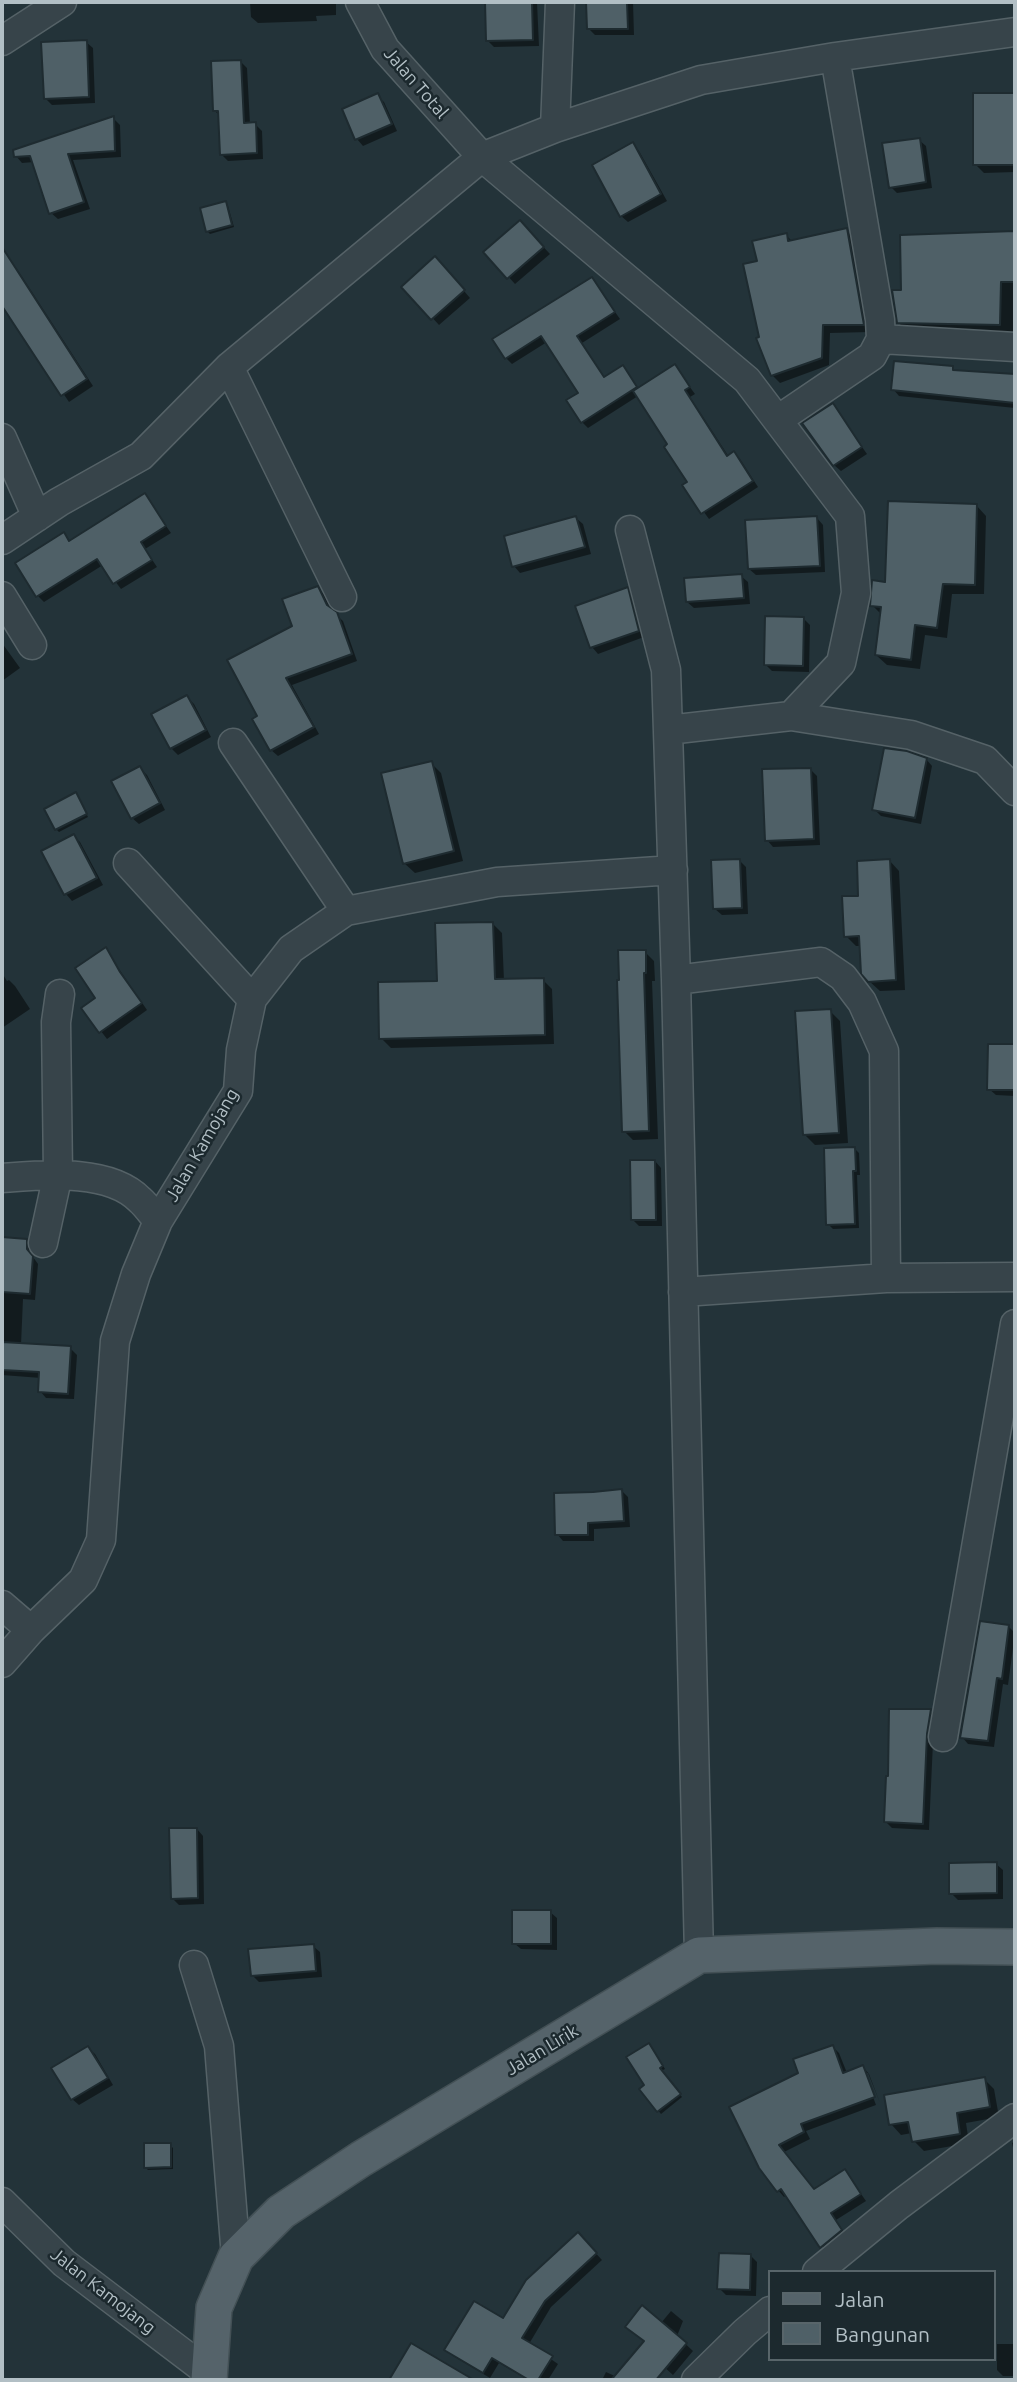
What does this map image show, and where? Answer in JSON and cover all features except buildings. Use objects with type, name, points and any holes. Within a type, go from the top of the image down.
[{"type":"main road","name":"Jalan Lirik","points":[[209,2377],[214,2308],[236,2257],[281,2212],[361,2159],[699,1955],[937,1946],[1015,1947]]},
{"type":"street","points":[[2,41],[61,2]]},
{"type":"street","name":"Jalan Total","points":[[360,2],[385,49],[482,157],[747,380],[850,516],[856,593],[841,663],[791,716]]},
{"type":"street","points":[[555,128],[560,2]]},
{"type":"street","points":[[2,540],[59,502],[141,457],[229,367],[482,157],[555,128],[701,80],[835,57],[1015,32]]},
{"type":"street","points":[[779,419],[872,356],[881,339],[835,57]]},
{"type":"street","points":[[881,339],[1015,347]]},
{"type":"street","points":[[229,367],[342,597]]},
{"type":"street","points":[[2,438],[37,517]]},
{"type":"street","points":[[630,530],[666,670],[699,1955]]},
{"type":"street","points":[[2,596],[32,645]]},
{"type":"street","points":[[668,730],[791,716],[911,735],[985,760],[1015,791]]},
{"type":"street","points":[[233,743],[346,911]]},
{"type":"street","points":[[128,863],[252,999]]},
{"type":"street","name":"Jalan Kamojang","points":[[2,1663],[31,1630],[83,1580],[102,1540],[115,1341],[136,1274],[158,1221],[238,1091],[241,1049],[252,999],[291,949],[346,911],[497,882],[673,870]]},
{"type":"street","points":[[676,980],[821,962],[843,977],[862,1002],[884,1051],[886,1278]]},
{"type":"street","points":[[43,1243],[58,1174],[56,1022],[60,994]]},
{"type":"street","points":[[2,1178],[58,1174],[113,1182],[139,1198],[158,1221]]},
{"type":"street","points":[[683,1292],[886,1278],[1015,1277]]},
{"type":"street","points":[[943,1737],[1015,1324]]},
{"type":"street","points":[[2,1605],[31,1630]]},
{"type":"street","points":[[194,1965],[219,2046],[236,2257]]},
{"type":"street","points":[[819,2270],[1015,2118]]},
{"type":"street","name":"Jalan Kamojang","points":[[2,2202],[64,2263],[209,2377]]},
{"type":"street","points":[[696,2380],[768,2313]]}]
